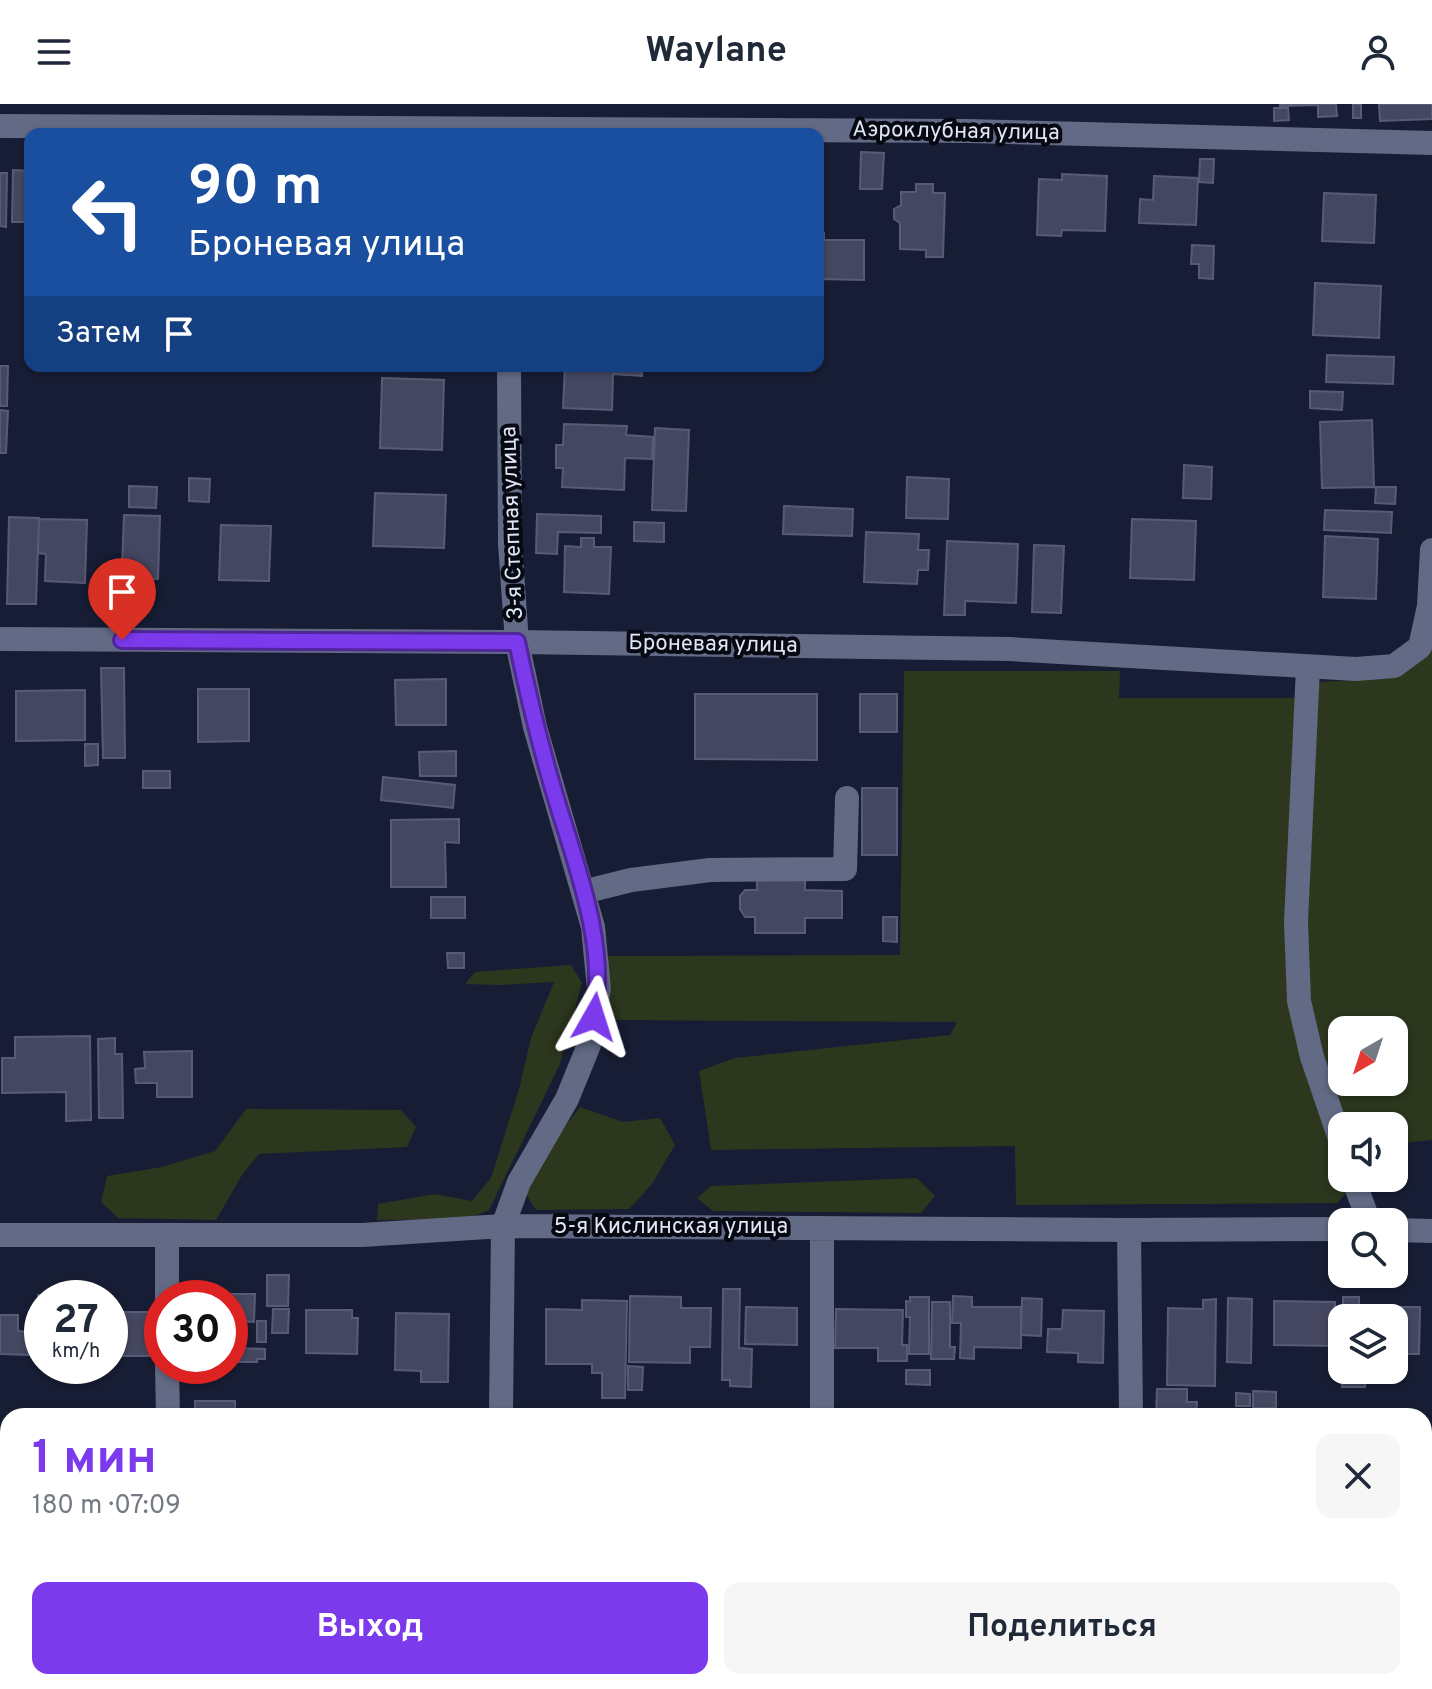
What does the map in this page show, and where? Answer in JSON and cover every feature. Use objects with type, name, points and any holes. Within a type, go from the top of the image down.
[{"type":"street","name":"Аэроклубная улица","points":[[0,126],[203,128]]},
{"type":"street","name":"Аэроклубная улица","points":[[824,131],[967,131],[1432,143]]},
{"type":"street","name":"3-я Степная улица","points":[[501,1408],[503,1226],[519,1182],[567,1099],[589,1045],[599,989],[593,927],[535,727],[517,642],[510,544],[509,372]]},
{"type":"street","name":"Броневая улица","points":[[0,639],[1009,649],[1356,669],[1394,666],[1420,647],[1429,606],[1432,550]]},
{"type":"street","points":[[1308,668],[1296,922],[1299,1001],[1312,1057],[1331,1112]]},
{"type":"street","points":[[583,892],[631,880],[710,870],[845,869],[847,798]]},
{"type":"street","name":"5-я Кислинская улица","points":[[0,1235],[362,1235],[503,1226],[1328,1229]]},
{"type":"street","points":[[822,1228],[822,1408]]},
{"type":"street","points":[[1129,1230],[1131,1408]]},
{"type":"street","points":[[1408,1230],[1432,1231]]},
{"type":"street","points":[[167,1235],[167,1280]]},
{"type":"street","points":[[167,1384],[168,1408]]},
{"type":"green space","points":[[1432,630],[1432,1140],[1408,1143],[1408,1112],[1342,1112],[1336,1096],[1408,1096],[1408,1016],[1328,1016],[1328,1076],[1318,1049],[1306,970],[1318,682],[1391,678],[1415,663]]},
{"type":"green space","points":[[904,671],[1120,671],[1119,698],[1297,698],[1306,1061],[1328,1129],[1328,1192],[1347,1192],[1337,1203],[1016,1205],[1015,1146],[711,1150],[699,1071],[735,1058],[950,1035],[957,1022],[610,1020],[606,956],[900,955]]},
{"type":"green space","points":[[571,965],[582,983],[560,1064],[489,1210],[466,1219],[377,1220],[378,1204],[435,1194],[472,1201],[491,1178],[519,1089],[531,1038],[554,982],[465,984],[475,972]]},
{"type":"green space","points":[[580,1107],[623,1122],[660,1118],[675,1145],[652,1184],[629,1209],[536,1210],[525,1193],[539,1161]]},
{"type":"green space","points":[[246,1109],[401,1110],[416,1127],[407,1147],[259,1154],[242,1175],[216,1220],[118,1218],[101,1202],[107,1176],[162,1167],[215,1151]]},
{"type":"green space","points":[[917,1178],[935,1196],[921,1213],[713,1211],[697,1198],[711,1186]]},
{"type":"building","points":[[1280,104],[1336,104],[1337,116],[1318,117],[1318,105]]},
{"type":"building","points":[[1353,104],[1361,104],[1361,118],[1353,118]]},
{"type":"building","points":[[1379,104],[1432,104],[1432,119],[1380,121]]},
{"type":"building","points":[[1274,108],[1288,108],[1289,120],[1274,121]]},
{"type":"building","points":[[861,152],[884,153],[882,189],[860,189]]},
{"type":"building","points":[[1200,159],[1214,159],[1213,183],[1199,182]]},
{"type":"building","points":[[13,170],[24,171],[24,222],[12,222]]},
{"type":"building","points":[[0,173],[7,173],[6,227],[0,226]]},
{"type":"building","points":[[1062,174],[1107,176],[1105,231],[1062,230],[1061,236],[1037,235],[1039,179],[1062,180]]},
{"type":"building","points":[[1154,176],[1198,178],[1196,225],[1139,223],[1140,199],[1153,200]]},
{"type":"building","points":[[916,184],[933,184],[933,193],[945,193],[943,257],[926,257],[926,250],[900,249],[900,223],[894,219],[894,209],[901,205],[901,192],[916,192]]},
{"type":"building","points":[[1324,193],[1376,195],[1374,243],[1322,241]]},
{"type":"building","points":[[824,240],[864,240],[864,280],[824,279]]},
{"type":"building","points":[[1192,245],[1214,246],[1213,279],[1199,278],[1199,264],[1191,264]]},
{"type":"building","points":[[1315,283],[1381,286],[1379,338],[1313,335]]},
{"type":"building","points":[[1327,355],[1394,357],[1393,384],[1326,382]]},
{"type":"building","points":[[0,366],[8,366],[7,406],[0,406]]},
{"type":"building","points":[[565,372],[642,372],[642,376],[613,374],[612,410],[563,408]]},
{"type":"building","points":[[382,378],[444,380],[442,450],[380,448]]},
{"type":"building","points":[[1310,391],[1343,392],[1342,410],[1310,408]]},
{"type":"building","points":[[0,410],[8,411],[6,453],[0,453]]},
{"type":"building","points":[[1372,420],[1374,487],[1322,488],[1320,422]]},
{"type":"building","points":[[564,424],[627,426],[626,435],[653,437],[652,459],[625,458],[624,490],[562,487],[563,468],[556,468],[556,445],[563,445]]},
{"type":"building","points":[[655,428],[689,430],[686,511],[652,510]]},
{"type":"building","points":[[1184,465],[1212,467],[1211,499],[1183,498]]},
{"type":"building","points":[[907,477],[949,479],[948,519],[906,518]]},
{"type":"building","points":[[189,478],[210,479],[209,502],[189,501]]},
{"type":"building","points":[[129,486],[157,487],[156,508],[129,507]]},
{"type":"building","points":[[1376,487],[1396,487],[1395,504],[1375,503]]},
{"type":"building","points":[[375,493],[446,495],[444,548],[373,546]]},
{"type":"building","points":[[784,506],[853,509],[852,536],[783,534]]},
{"type":"building","points":[[1325,510],[1392,512],[1391,533],[1324,530]]},
{"type":"building","points":[[537,514],[601,516],[601,533],[558,532],[557,554],[536,553]]},
{"type":"building","points":[[124,515],[160,516],[158,579],[131,578],[131,565],[122,565]]},
{"type":"building","points":[[9,517],[39,518],[36,604],[7,604]]},
{"type":"building","points":[[39,519],[87,520],[85,583],[45,581],[46,554],[38,553]]},
{"type":"building","points":[[1132,519],[1196,521],[1194,580],[1130,578]]},
{"type":"building","points":[[634,522],[664,523],[664,542],[634,541]]},
{"type":"building","points":[[221,525],[271,526],[269,581],[219,580]]},
{"type":"building","points":[[866,532],[919,534],[918,550],[929,550],[928,570],[918,570],[917,584],[864,582]]},
{"type":"building","points":[[1325,536],[1378,539],[1376,599],[1323,597]]},
{"type":"building","points":[[581,538],[594,538],[594,547],[611,547],[609,594],[564,592],[565,546],[581,547]]},
{"type":"building","points":[[947,541],[1018,544],[1016,603],[965,601],[965,615],[944,615]]},
{"type":"building","points":[[1034,545],[1064,546],[1061,613],[1032,612]]},
{"type":"building","points":[[101,668],[124,668],[125,758],[103,758]]},
{"type":"building","points":[[446,679],[446,725],[396,725],[395,680]]},
{"type":"building","points":[[198,689],[249,689],[249,741],[198,742]]},
{"type":"building","points":[[85,690],[85,740],[16,741],[16,691]]},
{"type":"building","points":[[695,694],[817,694],[817,760],[695,759]]},
{"type":"building","points":[[860,694],[897,694],[897,732],[860,732]]},
{"type":"building","points":[[85,744],[98,744],[98,765],[85,766]]},
{"type":"building","points":[[456,751],[456,776],[420,776],[419,752]]},
{"type":"building","points":[[143,771],[170,771],[170,788],[143,788]]},
{"type":"building","points":[[383,777],[455,785],[453,808],[381,800]]},
{"type":"building","points":[[862,788],[897,788],[897,855],[862,855]]},
{"type":"building","points":[[459,819],[459,843],[445,842],[446,887],[391,887],[391,820]]},
{"type":"building","points":[[757,875],[805,875],[805,890],[842,891],[842,918],[805,918],[805,933],[755,933],[755,917],[745,917],[740,909],[740,896],[745,890],[757,890]]},
{"type":"building","points":[[431,897],[465,897],[465,918],[431,918]]},
{"type":"building","points":[[883,917],[897,917],[897,942],[883,941]]},
{"type":"building","points":[[447,953],[464,953],[464,968],[448,968]]},
{"type":"building","points":[[90,1036],[91,1120],[66,1121],[66,1092],[2,1093],[2,1058],[15,1058],[15,1037]]},
{"type":"building","points":[[115,1038],[115,1054],[122,1054],[123,1118],[99,1118],[98,1039]]},
{"type":"building","points":[[192,1051],[192,1097],[157,1097],[157,1083],[136,1083],[135,1069],[145,1068],[144,1052]]},
{"type":"building","points":[[267,1275],[289,1275],[288,1306],[267,1306]]},
{"type":"building","points":[[723,1289],[740,1289],[739,1348],[752,1349],[751,1387],[730,1386],[730,1380],[722,1380]]},
{"type":"building","points":[[248,1294],[255,1294],[254,1322],[248,1322]]},
{"type":"building","points":[[630,1296],[681,1297],[681,1308],[711,1308],[710,1347],[690,1347],[690,1363],[629,1362]]},
{"type":"building","points":[[953,1296],[972,1297],[972,1307],[1021,1307],[1021,1348],[974,1347],[974,1359],[960,1358],[961,1323],[952,1323]]},
{"type":"building","points":[[910,1297],[929,1297],[929,1354],[909,1354],[910,1317],[906,1317],[906,1301],[910,1302]]},
{"type":"building","points":[[1343,1297],[1359,1297],[1359,1304],[1343,1304]]},
{"type":"building","points":[[1022,1298],[1042,1299],[1041,1336],[1021,1335]]},
{"type":"building","points":[[1228,1298],[1252,1299],[1251,1363],[1227,1362]]},
{"type":"building","points":[[1216,1299],[1215,1386],[1167,1385],[1168,1308],[1203,1309],[1203,1300]]},
{"type":"building","points":[[582,1300],[627,1301],[625,1398],[602,1398],[602,1373],[592,1373],[592,1364],[546,1364],[546,1309],[582,1310]]},
{"type":"building","points":[[1274,1301],[1335,1302],[1328,1304],[1328,1346],[1274,1345]]},
{"type":"building","points":[[932,1302],[950,1302],[950,1347],[955,1347],[954,1359],[931,1359]]},
{"type":"building","points":[[746,1307],[797,1308],[797,1345],[745,1344]]},
{"type":"building","points":[[1408,1307],[1420,1307],[1419,1354],[1408,1354]]},
{"type":"building","points":[[273,1309],[289,1309],[288,1333],[272,1333]]},
{"type":"building","points":[[836,1309],[903,1310],[902,1345],[907,1345],[907,1361],[878,1361],[878,1348],[835,1348]]},
{"type":"building","points":[[306,1310],[352,1310],[352,1318],[358,1318],[357,1354],[306,1353]]},
{"type":"building","points":[[1063,1310],[1104,1311],[1103,1363],[1078,1362],[1078,1353],[1047,1352],[1048,1329],[1062,1329]]},
{"type":"building","points":[[128,1312],[144,1312],[144,1356],[128,1356]]},
{"type":"building","points":[[396,1313],[449,1314],[448,1382],[421,1382],[421,1371],[395,1370]]},
{"type":"building","points":[[0,1315],[18,1315],[18,1331],[24,1332],[24,1355],[0,1354]]},
{"type":"building","points":[[257,1321],[266,1321],[266,1342],[257,1342]]},
{"type":"building","points":[[248,1348],[265,1349],[265,1359],[257,1359],[257,1362],[248,1362]]},
{"type":"building","points":[[628,1366],[643,1367],[642,1390],[628,1390]]},
{"type":"building","points":[[906,1370],[930,1370],[930,1385],[906,1384]]},
{"type":"building","points":[[1342,1384],[1365,1384],[1365,1387],[1342,1387]]},
{"type":"building","points":[[1157,1389],[1187,1389],[1187,1402],[1197,1402],[1197,1408],[1156,1408]]},
{"type":"building","points":[[1253,1391],[1276,1392],[1276,1408],[1253,1408]]},
{"type":"building","points":[[1236,1393],[1250,1394],[1250,1406],[1236,1406]]},
{"type":"building","points":[[195,1401],[235,1401],[235,1408],[195,1408]]},
{"type":"route","points":[[122,640],[517,642],[535,727],[593,927],[599,989],[594,1017]]}]
